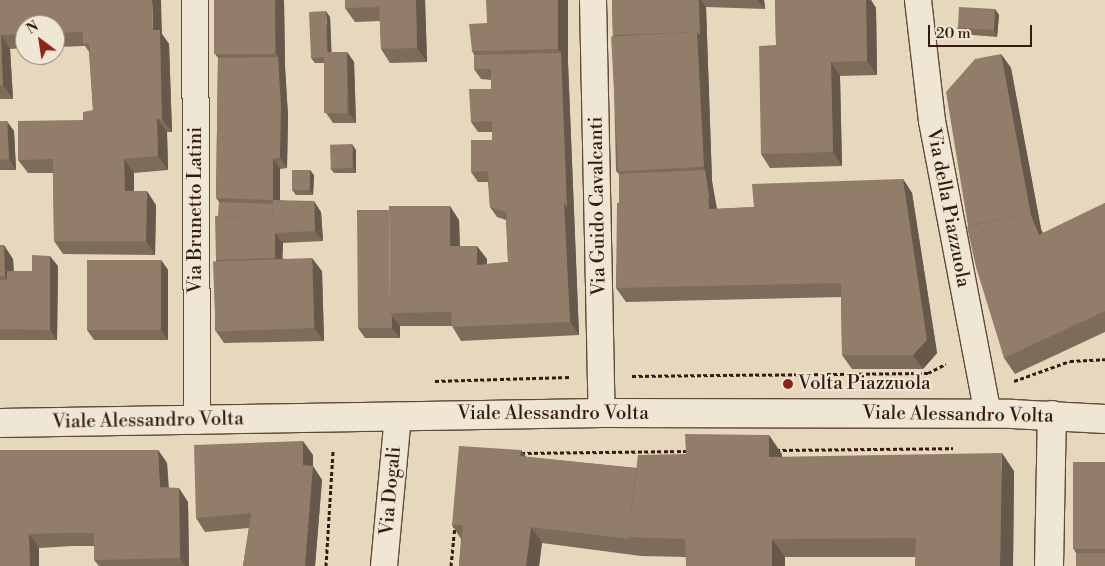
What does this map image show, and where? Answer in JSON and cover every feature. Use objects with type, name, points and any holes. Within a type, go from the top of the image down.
[{"type":"main road","name":"Viale Alessandro Volta","points":[[0,423],[602,413],[988,414],[1052,415],[1105,420]]},
{"type":"main road","points":[[1049,566],[1052,415]]},
{"type":"street","name":"Via Brunetto Latini","points":[[195,0],[197,421]]},
{"type":"street","name":"Via Guido Cavalcanti","points":[[593,0],[602,413]]},
{"type":"street","name":"Via della Piazzuola","points":[[918,0],[932,121],[988,414]]},
{"type":"street","name":"Via Dogali","points":[[384,566],[398,416]]},
{"type":"path","points":[[1012,381],[1070,361],[1105,359]]},
{"type":"path","points":[[622,376],[928,373],[947,363]]},
{"type":"path","points":[[772,450],[961,448]]},
{"type":"path","points":[[325,451],[334,450],[326,566]]},
{"type":"path","points":[[512,454],[692,451]]},
{"type":"path","points":[[451,566],[456,519]]},
{"type":"building","points":[[0,0],[152,0],[153,30],[160,30],[162,119],[157,118],[158,156],[124,159],[125,191],[147,191],[146,241],[54,241],[53,159],[18,160],[18,121],[83,120],[83,112],[93,110],[89,43],[83,44],[83,32],[65,33],[65,15],[15,15],[15,34],[1,35],[3,85],[0,85]]},
{"type":"building","points":[[214,0],[275,0],[275,54],[214,54]]},
{"type":"building","points":[[345,0],[416,0],[417,48],[381,49],[379,7],[345,8]]},
{"type":"building","points":[[486,0],[558,0],[558,49],[472,51],[469,24],[487,23]]},
{"type":"building","points":[[612,0],[699,0],[700,35],[697,32],[613,35]]},
{"type":"building","points":[[775,0],[866,0],[867,61],[831,62],[833,152],[761,154],[759,46],[776,45]]},
{"type":"building","points":[[959,7],[995,9],[994,30],[958,28]]},
{"type":"building","points":[[326,11],[327,52],[324,52],[324,57],[311,58],[309,12]]},
{"type":"building","points":[[697,32],[704,167],[618,171],[611,37]]},
{"type":"building","points":[[324,52],[347,52],[347,113],[324,113]]},
{"type":"building","points":[[561,53],[567,207],[564,203],[506,209],[506,212],[490,207],[488,171],[471,172],[471,140],[492,140],[492,121],[471,122],[469,89],[491,89],[491,69],[474,69],[474,55]]},
{"type":"building","points":[[1001,54],[1031,215],[1030,213],[968,226],[946,92],[975,59]]},
{"type":"building","points":[[278,57],[281,106],[280,157],[273,159],[273,200],[216,198],[218,58]]},
{"type":"building","points":[[0,121],[7,121],[9,159],[0,160]]},
{"type":"building","points":[[352,144],[353,168],[331,169],[330,145]]},
{"type":"building","points":[[292,170],[310,170],[310,190],[292,190]]},
{"type":"building","points":[[705,170],[710,201],[708,197],[619,203],[619,174]]},
{"type":"building","points":[[903,179],[927,340],[913,355],[842,355],[841,283],[616,288],[617,203],[708,197],[709,209],[754,207],[752,184]]},
{"type":"building","points":[[273,200],[314,201],[315,231],[275,233],[275,258],[216,260],[215,216],[273,218]]},
{"type":"building","points":[[219,202],[273,204],[272,218],[219,216]]},
{"type":"building","points":[[564,203],[570,322],[452,327],[451,312],[390,313],[389,206],[450,206],[450,246],[477,246],[477,265],[508,262],[506,209]]},
{"type":"building","points":[[1105,203],[1105,311],[1004,358],[976,267],[967,227],[1030,213],[1039,235]]},
{"type":"building","points":[[357,210],[389,210],[390,313],[392,316],[392,328],[358,328]]},
{"type":"building","points":[[0,245],[4,245],[5,276],[0,276]]},
{"type":"building","points":[[32,255],[50,256],[50,330],[0,329],[0,280],[7,280],[7,271],[32,271]]},
{"type":"building","points":[[312,258],[314,328],[216,331],[213,261]]},
{"type":"building","points":[[87,260],[161,260],[161,330],[87,330]]},
{"type":"building","points":[[685,434],[769,435],[769,457],[1002,453],[1000,566],[915,566],[916,538],[772,539],[772,566],[686,566],[685,539],[628,537],[638,455],[686,454]]},
{"type":"building","points":[[303,441],[303,465],[313,466],[305,566],[243,566],[251,513],[196,518],[194,445]]},
{"type":"building","points":[[459,446],[521,450],[520,456],[636,468],[628,537],[630,539],[531,527],[526,566],[459,566],[463,525],[452,525]]},
{"type":"building","points":[[0,450],[158,450],[160,487],[179,488],[180,558],[94,560],[94,533],[29,534],[30,566],[0,566]]},
{"type":"building","points":[[1073,462],[1105,462],[1105,549],[1073,549]]},
{"type":"building","points":[[1076,553],[1105,553],[1105,566],[1076,566]]},
{"type":"place","name":"Volta Piazzuola","points":[[788,384]]}]
